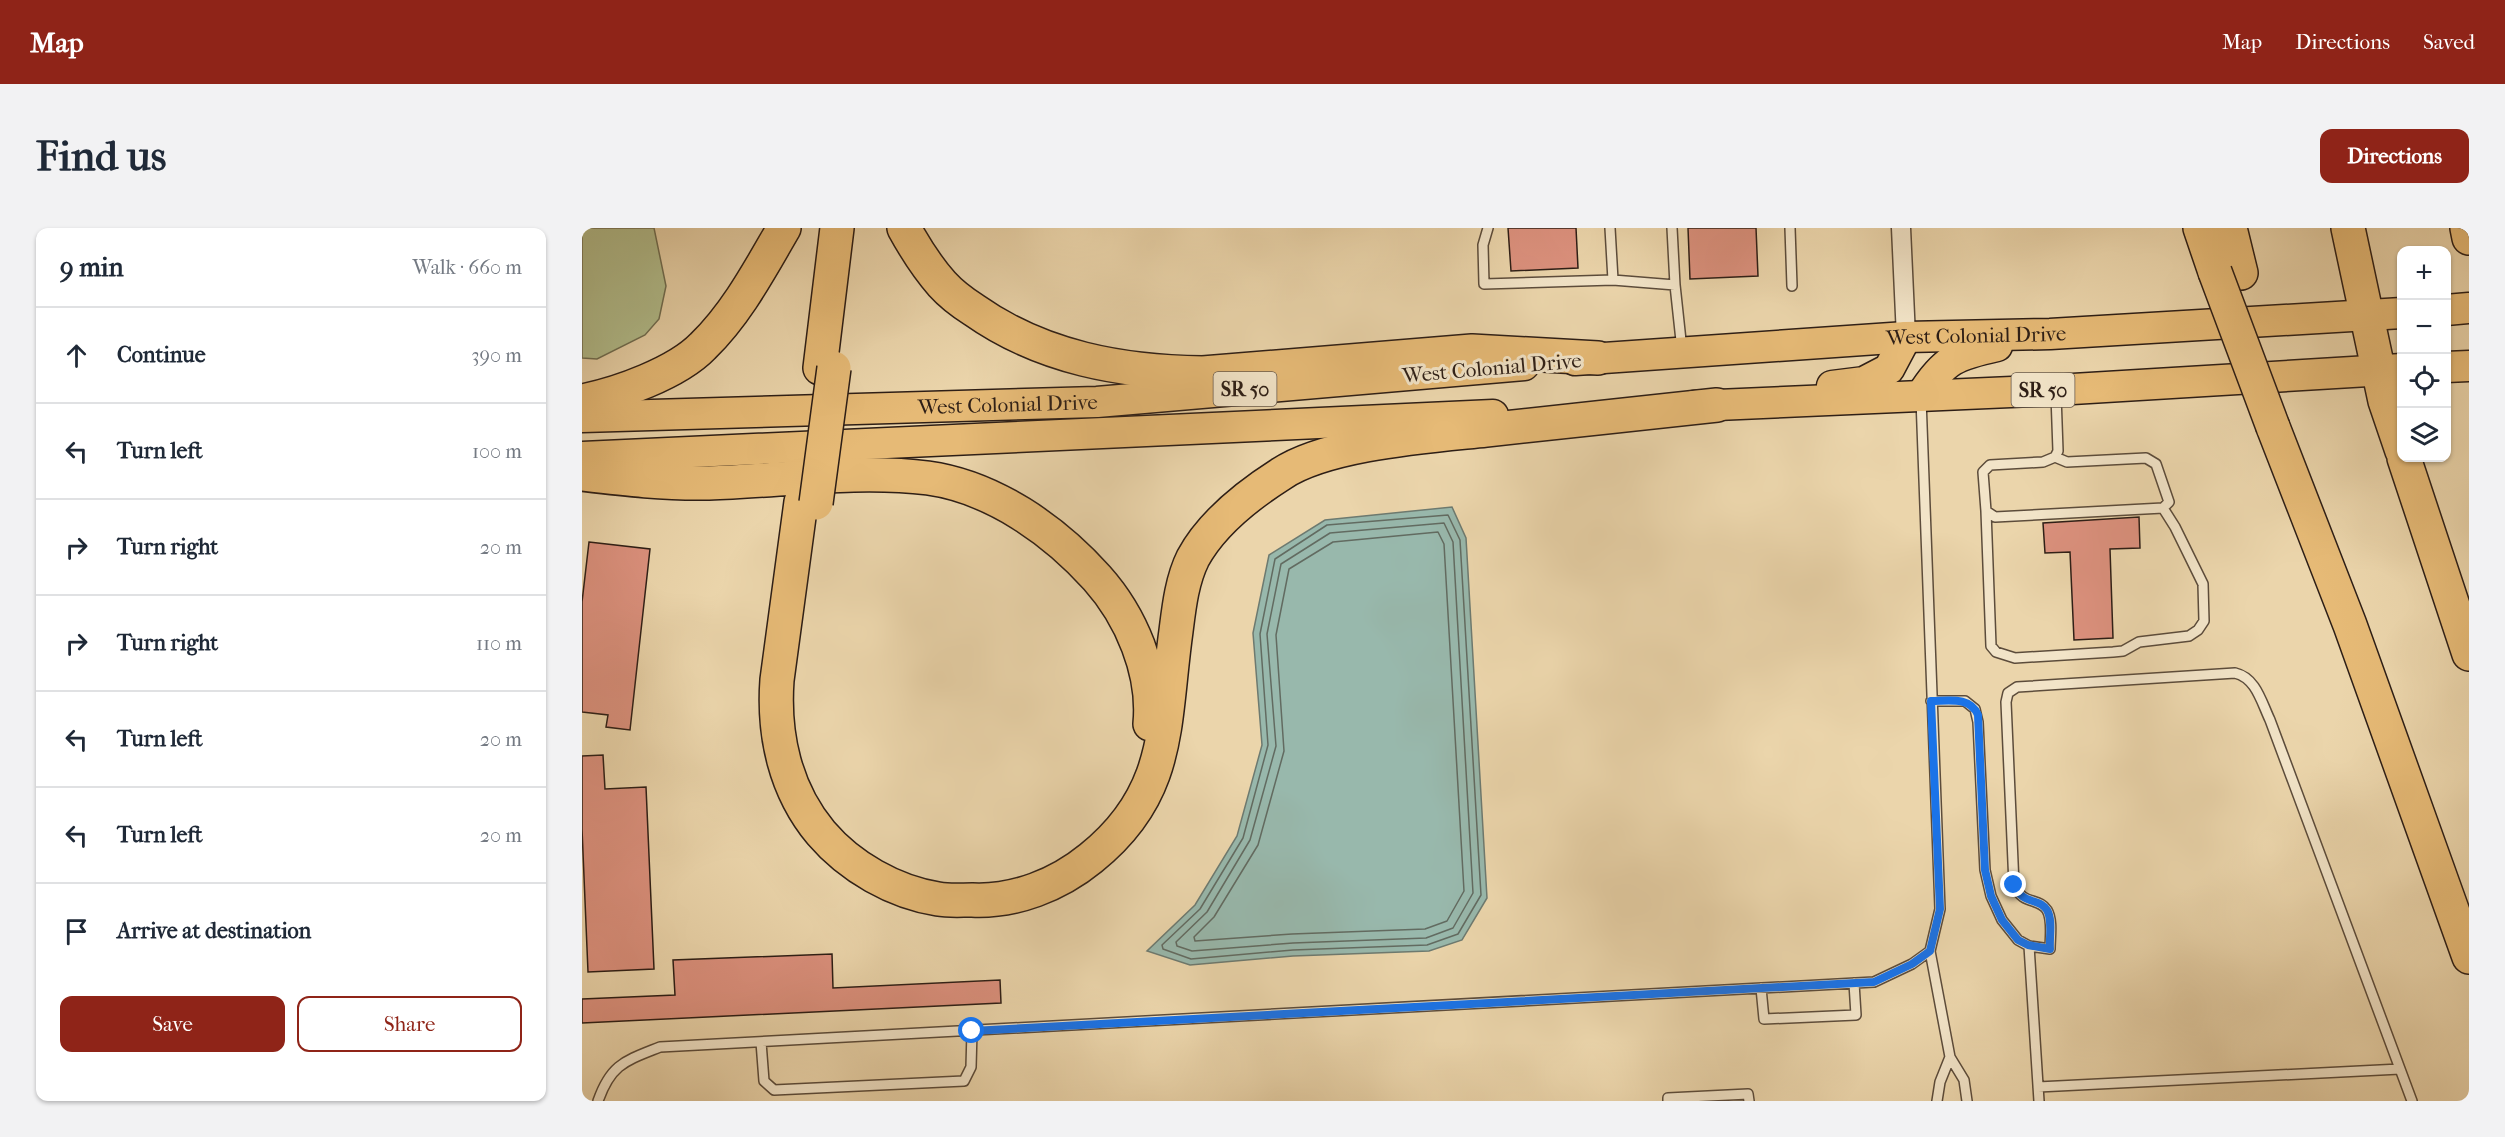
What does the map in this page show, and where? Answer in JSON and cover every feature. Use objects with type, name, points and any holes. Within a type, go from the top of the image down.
[{"type":"highway","points":[[582,401],[614,394],[633,386],[685,361],[703,347],[747,291],[784,228]]},
{"type":"highway","points":[[827,368],[837,228]]},
{"type":"highway","points":[[582,474],[649,482],[696,483],[869,476],[928,478],[957,485],[1001,503],[1034,522],[1065,545],[1108,589],[1122,611],[1146,671],[1150,716],[1148,744],[1141,769],[1129,793],[1098,835],[1076,853],[1051,868],[1006,883],[974,887],[928,882],[887,868],[860,851],[829,818],[808,788],[797,758],[789,709],[809,503],[827,368],[852,228]]},
{"type":"highway","points":[[904,228],[918,253],[944,286],[963,302],[1001,329],[1036,345],[1081,360],[1169,373],[1203,374],[1472,351],[1598,358]]},
{"type":"highway","points":[[2200,228],[2228,272],[2281,429],[2469,957]]},
{"type":"highway","points":[[2228,272],[2230,228]]},
{"type":"highway","points":[[2348,228],[2366,316],[2390,369],[2385,401],[2397,436]]},
{"type":"highway","points":[[2467,228],[2469,238]]},
{"type":"highway","points":[[2451,310],[2469,308]]},
{"type":"highway","name":"West Colonial Drive","points":[[582,417],[1097,402],[1598,358],[1906,337],[2050,334],[2397,313]]},
{"type":"highway","points":[[1921,396],[1940,369],[1963,354],[2050,334]]},
{"type":"highway","points":[[809,503],[777,680],[775,708],[778,742],[799,802],[822,834],[853,864],[899,889],[939,900],[983,901],[1028,894],[1076,870],[1116,838],[1139,806],[1155,775],[1163,744],[1180,597],[1192,560],[1208,535],[1235,508],[1283,472],[1311,460],[1346,450],[1412,438],[1717,405],[1761,394],[1864,382],[1889,369],[1906,337]]},
{"type":"highway","points":[[2451,367],[2469,366]]},
{"type":"highway","name":"West Colonial Drive","points":[[582,456],[2056,390],[2390,369]]},
{"type":"highway","points":[[2405,462],[2469,654]]},
{"type":"street","points":[[1901,228],[1906,337]]},
{"type":"lane","points":[[1488,228],[1483,245],[1484,284],[1613,280],[1675,285]]},
{"type":"lane","points":[[1610,228],[1613,280]]},
{"type":"lane","points":[[1672,228],[1682,353]]},
{"type":"lane","points":[[1790,228],[1792,285]]},
{"type":"lane","points":[[2056,390],[2058,451],[2055,457],[2043,462],[1990,465],[1983,472],[1991,646],[1996,651],[2015,658],[2123,651],[2139,642],[2188,636],[2198,630],[2204,621],[2204,584],[2163,508]]},
{"type":"lane","points":[[1921,396],[1940,909],[1930,951],[1950,1057],[1964,1080],[1966,1101]]},
{"type":"lane","points":[[1986,511],[1995,517],[2163,508],[2169,502],[2156,464],[2146,458],[2067,462],[2055,457]]},
{"type":"lane","points":[[1931,701],[1965,701],[1976,709],[1987,883],[1995,908],[2007,928],[2018,940],[2029,946],[2050,949],[2047,910],[2040,904],[2021,897],[2014,885],[2006,702],[2008,693],[2018,687],[2235,673],[2247,676],[2270,720],[2412,1101]]},
{"type":"lane","points":[[2029,946],[2039,1101]]},
{"type":"lane","points":[[598,1101],[604,1083],[622,1062],[660,1047],[1874,982],[1912,964],[1930,951]]},
{"type":"lane","points":[[1761,988],[1764,1019],[1856,1015],[1854,983]]},
{"type":"lane","points":[[761,1042],[764,1082],[774,1090],[964,1081],[971,1067],[972,1031]]},
{"type":"lane","points":[[1937,1101],[1940,1082],[1950,1057]]},
{"type":"lane","points":[[2038,1087],[2400,1069]]},
{"type":"lane","points":[[1668,1101],[1668,1098],[1748,1094],[1749,1101]]},
{"type":"green space","points":[[582,228],[654,228],[666,286],[659,319],[645,335],[597,359],[582,358]]},
{"type":"water","points":[[1452,507],[1466,538],[1487,898],[1462,940],[1429,951],[1293,956],[1190,965],[1147,951],[1195,905],[1237,836],[1262,745],[1253,633],[1269,555],[1325,520]]},
{"type":"building","points":[[1508,228],[1576,228],[1578,268],[1511,271]]},
{"type":"building","points":[[1688,228],[1756,228],[1758,276],[1690,279]]},
{"type":"building","points":[[2139,517],[2140,548],[2110,549],[2113,638],[2074,640],[2070,552],[2045,553],[2043,523]]},
{"type":"building","points":[[589,542],[650,549],[630,730],[606,727],[608,715],[582,712],[582,602]]},
{"type":"building","points":[[603,755],[605,789],[646,787],[654,969],[588,972],[582,829],[582,756]]},
{"type":"building","points":[[832,954],[833,988],[1000,980],[1001,1003],[582,1023],[582,999],[675,995],[673,960]]},
{"type":"route","points":[[972,1031],[1874,982],[1912,964],[1930,951],[1940,909],[1931,701],[1965,701],[1976,709],[1985,870],[1991,896],[1995,908],[2010,933],[2028,945],[2050,949],[2047,910],[2040,904],[2021,897],[2014,885]]}]
